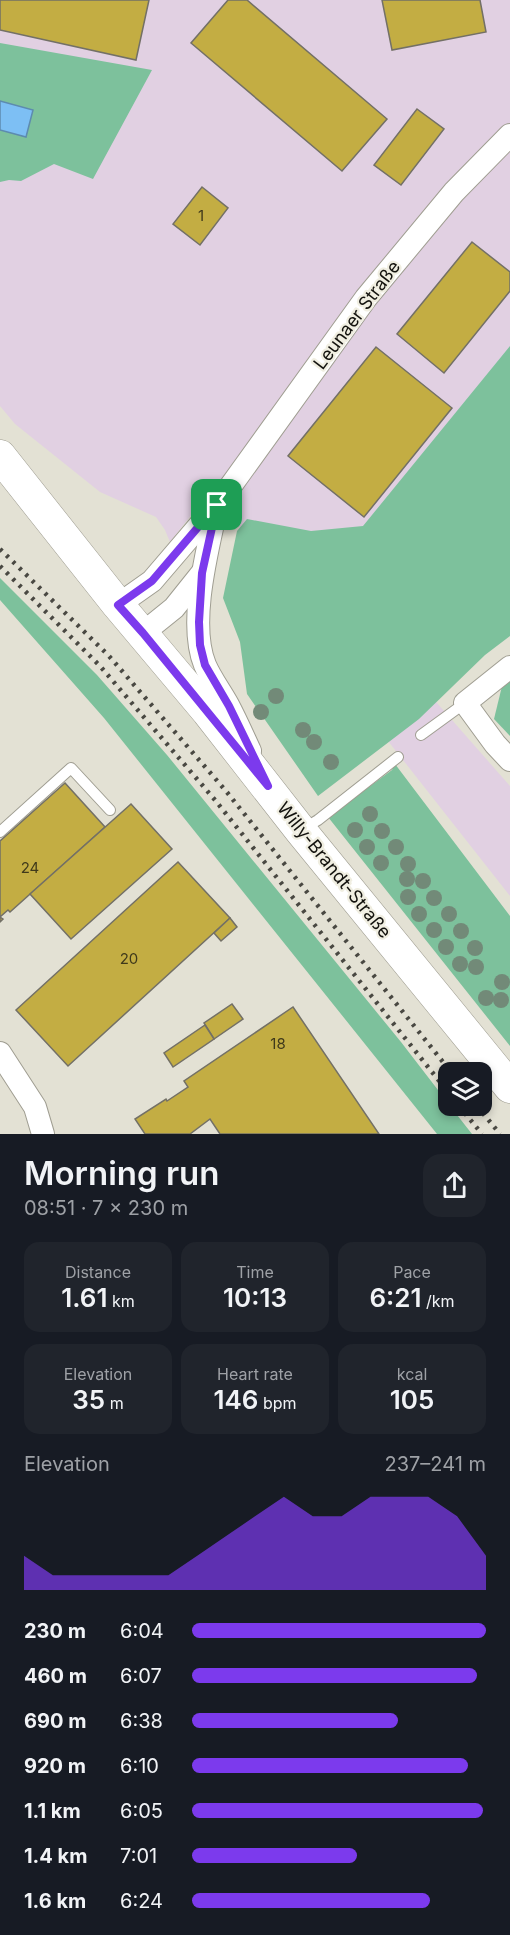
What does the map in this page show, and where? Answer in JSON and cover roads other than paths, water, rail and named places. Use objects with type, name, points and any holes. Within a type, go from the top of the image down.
[{"type":"main road","name":"Willy-Brandt-Straße","points":[[0,456],[118,605],[268,786],[301,831],[510,1087]]},
{"type":"street","name":"Leunaer Straße","points":[[118,605],[152,581],[217,505],[366,298],[454,192],[510,135]]},
{"type":"street","name":"Leunaer Straße","points":[[217,505],[202,573],[200,645],[205,665],[229,706],[268,786]]},
{"type":"street","name":"Leunaer Straße","points":[[143,633],[174,608],[202,573]]},
{"type":"street","points":[[510,668],[465,703],[495,744],[510,760]]},
{"type":"street","points":[[0,1053],[35,1107],[43,1134]]},
{"type":"lane","points":[[421,735],[465,703]]},
{"type":"lane","points":[[301,831],[398,757]]},
{"type":"lane","points":[[0,831],[71,768],[110,810]]},
{"type":"water","points":[[0,101],[33,110],[26,137],[0,130]]},
{"type":"railway","points":[[0,549],[109,656],[226,791],[443,1062]]},
{"type":"railway","points":[[0,566],[100,666],[215,800],[438,1079]]},
{"type":"railway","points":[[467,1116],[482,1134]]},
{"type":"railway","points":[[485,1116],[500,1134]]}]
